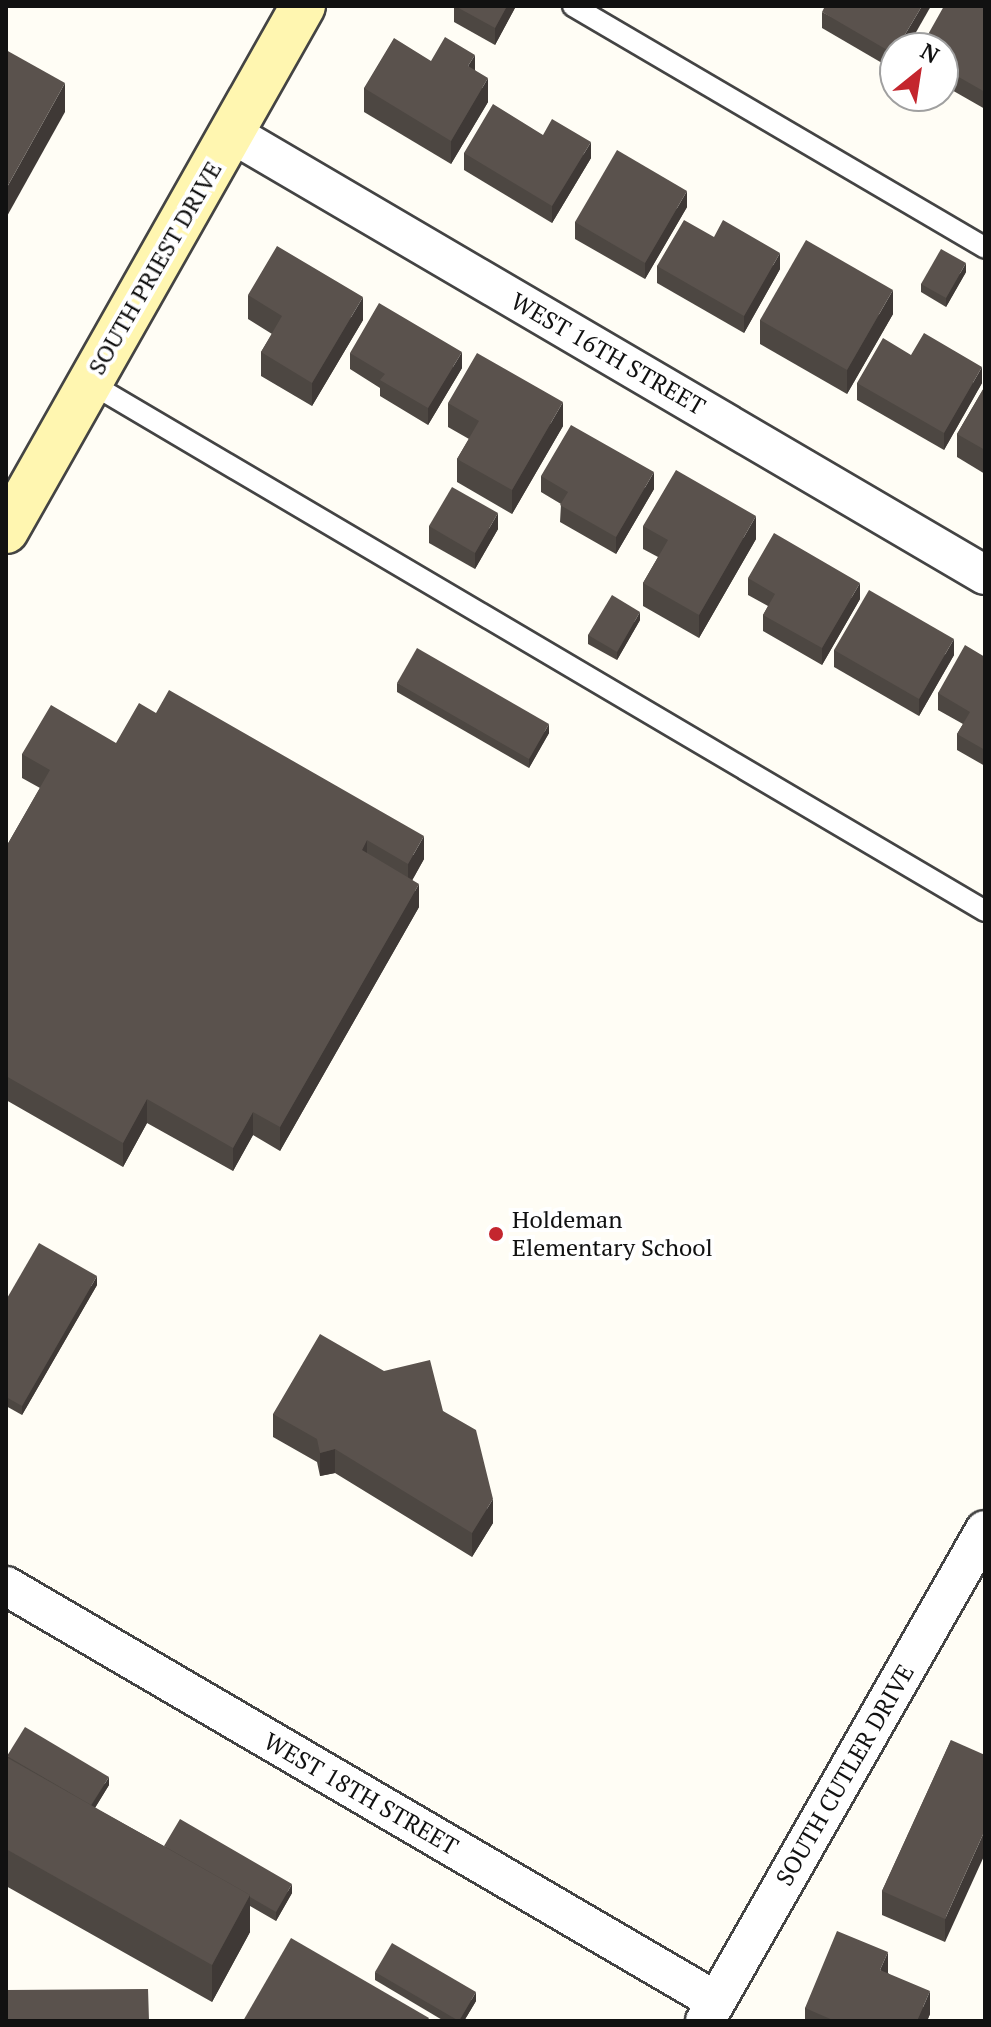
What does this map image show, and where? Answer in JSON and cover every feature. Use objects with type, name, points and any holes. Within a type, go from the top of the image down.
[{"type":"main road","name":"SOUTH PRIEST DRIVE","points":[[6,531],[303,6]]},
{"type":"street","name":"WEST 16TH STREET","points":[[231,133],[985,575]]},
{"type":"street","name":"SOUTH CUTLER DRIVE","points":[[710,2011],[985,1530]]},
{"type":"street","name":"WEST 18TH STREET","points":[[6,1586],[710,2011]]},
{"type":"lane","points":[[573,6],[985,248]]},
{"type":"lane","points":[[90,383],[985,911]]},
{"type":"building","points":[[455,6],[507,6],[495,28]]},
{"type":"building","points":[[825,6],[922,6],[907,32],[879,32],[879,45],[822,12]]},
{"type":"building","points":[[944,6],[985,6],[985,92],[959,77],[959,32],[929,32]]},
{"type":"building","points":[[445,37],[475,55],[468,66],[488,78],[451,141],[364,88],[394,38],[431,61]]},
{"type":"building","points":[[6,50],[65,83],[6,189]]},
{"type":"building","points":[[493,104],[543,135],[552,119],[591,142],[552,206],[464,153]]},
{"type":"building","points":[[617,150],[687,191],[645,263],[575,222]]},
{"type":"building","points":[[684,220],[714,237],[723,220],[780,253],[744,316],[657,266]]},
{"type":"building","points":[[806,240],[893,290],[847,370],[760,320]]},
{"type":"building","points":[[277,246],[363,297],[312,383],[261,352],[282,316],[248,295]]},
{"type":"building","points":[[941,249],[966,263],[946,298],[921,284]]},
{"type":"building","points":[[379,303],[462,352],[428,408],[380,380],[385,374],[350,353]]},
{"type":"building","points":[[924,333],[982,367],[944,433],[857,383],[883,338],[911,355]]},
{"type":"building","points":[[477,353],[563,402],[512,490],[457,459],[479,421],[448,403]]},
{"type":"building","points":[[985,386],[985,450],[957,434]]},
{"type":"building","points":[[571,425],[654,472],[616,537],[560,505],[568,492],[541,476]]},
{"type":"building","points":[[676,470],[756,516],[699,615],[643,583],[668,540],[643,526]]},
{"type":"building","points":[[452,487],[498,513],[475,553],[429,526]]},
{"type":"building","points":[[774,533],[860,583],[822,648],[763,615],[775,594],[748,578]]},
{"type":"building","points":[[869,590],[954,639],[919,699],[834,650]]},
{"type":"building","points":[[612,595],[640,612],[617,652],[588,635]]},
{"type":"building","points":[[965,645],[985,657],[985,750],[957,734],[970,712],[938,693]]},
{"type":"building","points":[[417,648],[549,724],[529,759],[397,683]]},
{"type":"building","points":[[169,690],[424,836],[408,864],[367,840],[362,850],[419,884],[280,1127],[253,1112],[233,1148],[147,1099],[123,1143],[6,1076],[6,847],[50,770],[22,754],[51,705],[116,743],[139,703],[156,713]]},
{"type":"building","points":[[39,1243],[97,1276],[22,1406],[6,1397],[6,1300]]},
{"type":"building","points":[[320,1334],[384,1371],[430,1360],[443,1411],[476,1430],[493,1499],[472,1533],[335,1449],[320,1453],[317,1439],[273,1414]]},
{"type":"building","points":[[25,1727],[109,1777],[91,1805],[7,1756]]},
{"type":"building","points":[[951,1740],[985,1755],[985,1830],[945,1919],[882,1891]]},
{"type":"building","points":[[6,1757],[250,1895],[212,1965],[6,1849]]},
{"type":"building","points":[[180,1819],[292,1884],[276,1912],[164,1846]]},
{"type":"building","points":[[837,1931],[888,1952],[880,1970],[930,1991],[917,2021],[835,2021],[805,2008]]},
{"type":"building","points":[[291,1938],[429,2018],[427,2021],[243,2021]]},
{"type":"building","points":[[392,1943],[476,1992],[459,2021],[375,1972]]},
{"type":"building","points":[[148,1989],[149,2021],[6,2021],[6,1990]]},
{"type":"place","name":"Holdeman Elementary School","points":[[496,1234]]}]
